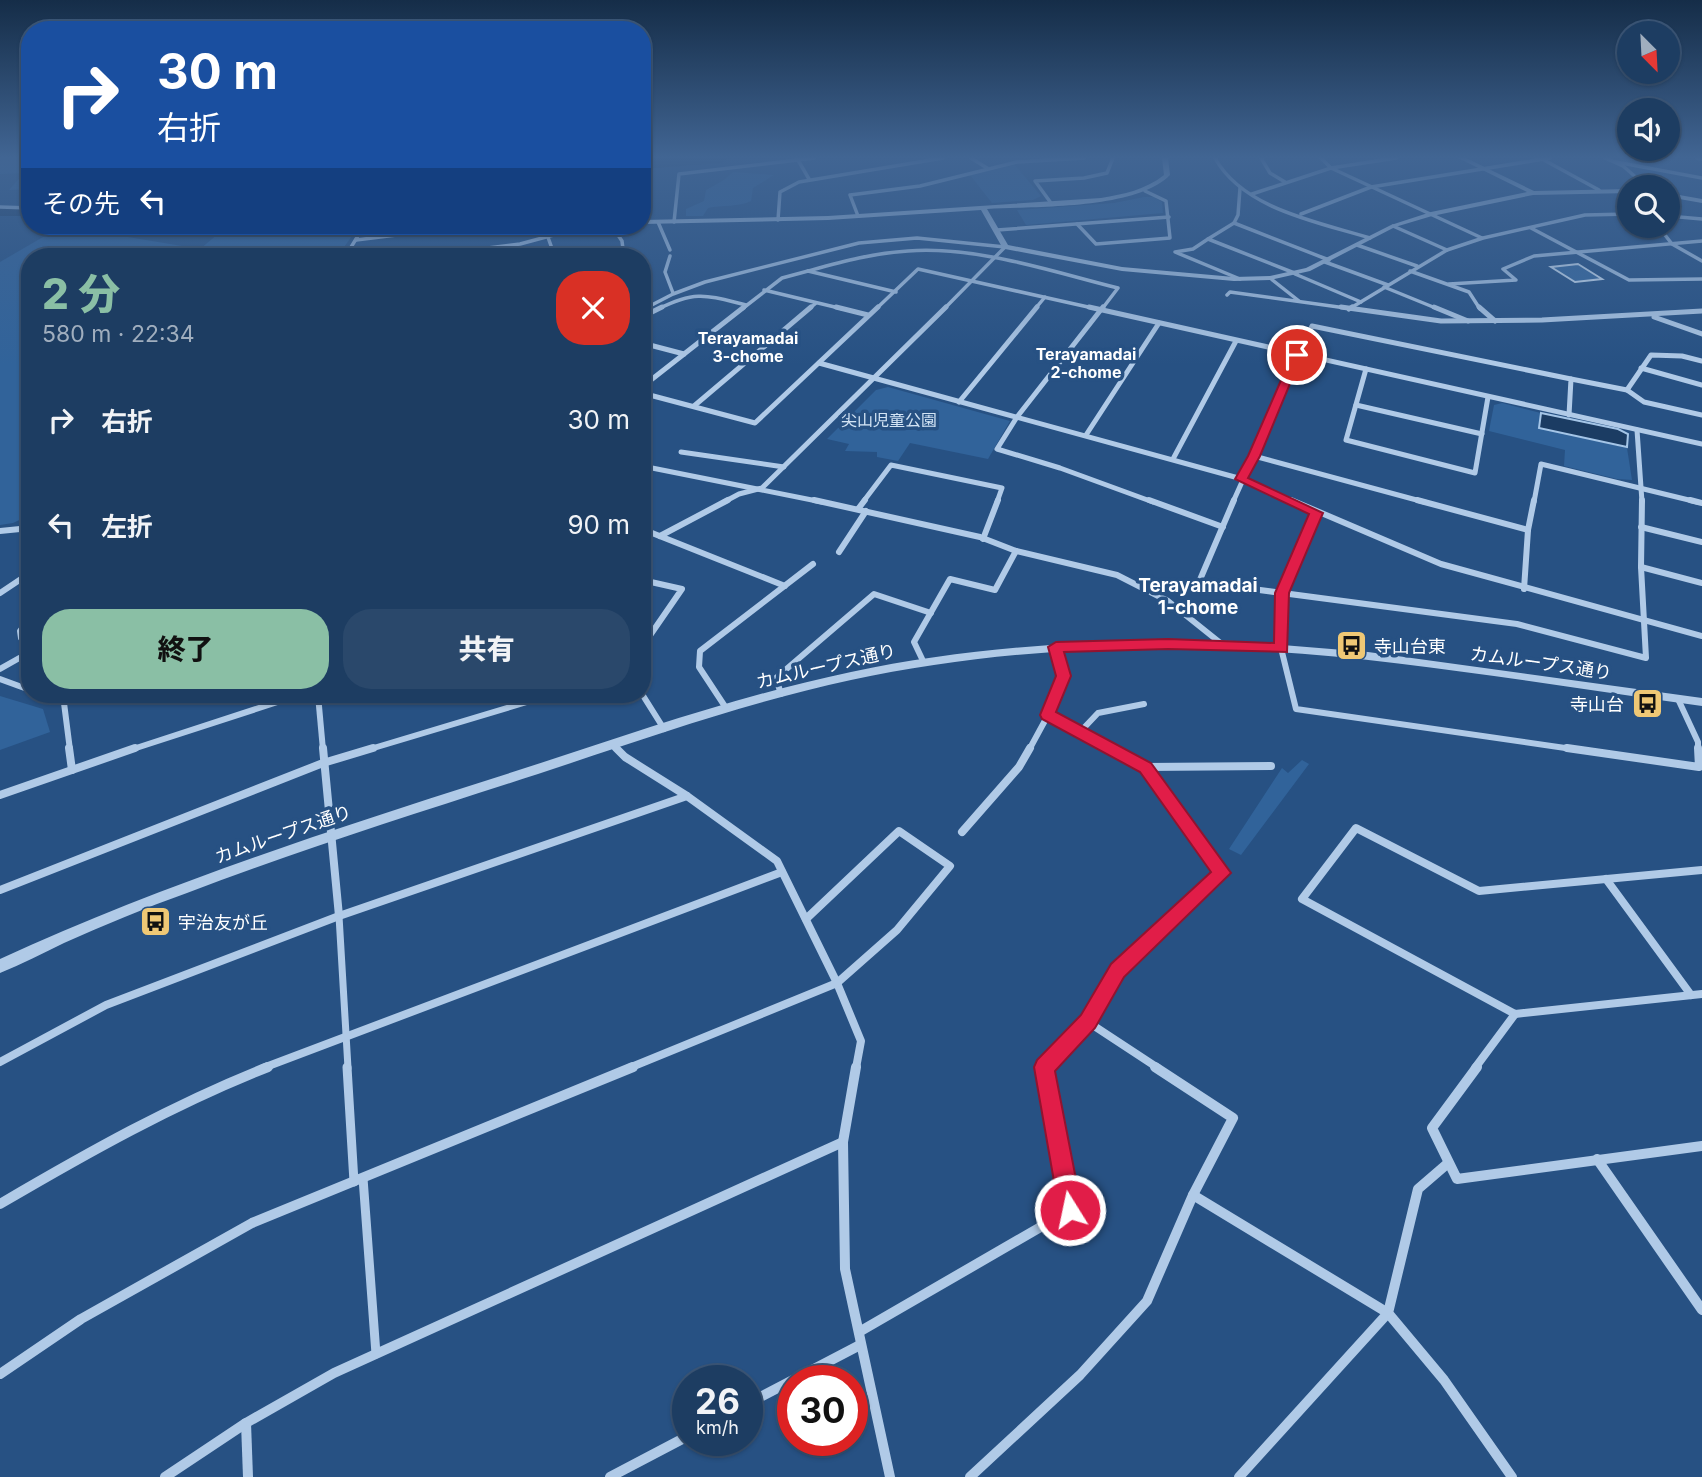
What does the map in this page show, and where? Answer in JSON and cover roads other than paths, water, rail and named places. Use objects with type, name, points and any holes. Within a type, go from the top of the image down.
[{"type":"street","points":[[660,227],[670,250]]},
{"type":"street","points":[[995,227],[1005,247]]},
{"type":"street","points":[[997,230],[1038,227]]},
{"type":"street","points":[[1080,227],[1096,244],[1170,239],[1169,227]]},
{"type":"street","points":[[1226,227],[1193,249],[1175,252],[1240,279]]},
{"type":"street","points":[[1244,227],[1469,321]]},
{"type":"street","points":[[1338,227],[1370,238]]},
{"type":"street","points":[[651,305],[673,293],[811,253],[887,239],[921,239],[1005,247],[1122,269],[1240,279],[1296,274],[1391,227]]},
{"type":"street","points":[[1395,227],[1447,250]]},
{"type":"street","points":[[1459,227],[1483,238]]},
{"type":"street","points":[[1348,309],[1447,250],[1530,227],[1629,280],[1702,279]]},
{"type":"street","points":[[351,248],[359,235]]},
{"type":"street","points":[[356,240],[397,235]]},
{"type":"street","points":[[487,248],[520,244],[549,235],[553,248]]},
{"type":"street","points":[[1667,238],[1672,244],[1702,261]]},
{"type":"street","points":[[1208,239],[1360,302]]},
{"type":"street","points":[[1449,284],[1516,280],[1503,269],[1534,256],[1702,241]]},
{"type":"street","points":[[1357,245],[1417,266]]},
{"type":"street","points":[[660,536],[739,494],[762,488],[876,379],[1005,247]]},
{"type":"street","points":[[651,382],[782,278],[881,253],[908,251],[992,259],[1118,288],[1017,416],[997,449],[1060,468],[1223,527]]},
{"type":"street","points":[[670,256],[665,272],[673,293]]},
{"type":"street","points":[[651,393],[755,423],[918,269],[1702,444]]},
{"type":"street","points":[[808,271],[896,292]]},
{"type":"street","points":[[1410,271],[1469,292],[1480,309],[1495,322]]},
{"type":"street","points":[[1270,278],[1302,303]]},
{"type":"street","points":[[764,290],[868,315]]},
{"type":"street","points":[[1227,295],[1230,292],[1441,321],[1495,322],[1702,311]]},
{"type":"street","points":[[651,312],[678,299],[700,294],[746,305]]},
{"type":"street","points":[[959,402],[1045,297]]},
{"type":"street","points":[[694,407],[816,303]]},
{"type":"street","points":[[1650,315],[1702,334]]},
{"type":"street","points":[[1086,435],[1159,323]]},
{"type":"street","points":[[1637,430],[1642,488],[1641,567],[1646,658],[1517,624],[1199,582],[1241,479],[1254,456],[1311,326],[1627,390],[1644,401],[1702,415]]},
{"type":"street","points":[[1173,460],[1236,341]]},
{"type":"street","points":[[651,345],[684,354]]},
{"type":"street","points":[[1627,390],[1651,355],[1682,356],[1702,361]]},
{"type":"street","points":[[819,363],[1241,479],[1441,564],[1702,636]]},
{"type":"street","points":[[1641,368],[1702,385]]},
{"type":"street","points":[[1366,369],[1346,440],[1475,473],[1488,397]]},
{"type":"street","points":[[1569,415],[1571,379]]},
{"type":"street","points":[[1356,405],[1482,434]]},
{"type":"street","points":[[681,452],[784,467]]},
{"type":"street","points":[[1254,456],[1528,530]]},
{"type":"street","points":[[1524,589],[1528,530],[1541,464],[1702,503]]},
{"type":"street","points":[[858,509],[891,465],[1002,488],[983,539]]},
{"type":"street","points":[[651,468],[858,509],[983,539],[1012,547],[1016,551],[1110,572],[1132,580],[1202,625],[1223,645]]},
{"type":"street","points":[[839,552],[866,512]]},
{"type":"street","points":[[1316,513],[1282,593],[1281,648],[1296,709],[1699,767],[1698,742],[1678,699]]},
{"type":"street","points":[[1641,527],[1702,542]]},
{"type":"street","points":[[2,533],[21,530]]},
{"type":"street","points":[[651,532],[785,586]]},
{"type":"street","points":[[924,663],[914,642],[950,579],[995,590],[1016,551]]},
{"type":"street","points":[[726,708],[699,667],[700,650],[813,564]]},
{"type":"street","points":[[1641,567],[1702,583]]},
{"type":"street","points":[[0,593],[21,579]]},
{"type":"street","points":[[651,582],[682,589],[651,634]]},
{"type":"street","points":[[781,694],[776,678],[874,593],[931,613]]},
{"type":"street","name":"カムループス通り","points":[[0,966],[65,935],[182,887],[331,835],[726,708],[850,676],[924,663],[1056,647],[1223,645],[1281,648],[1399,661],[1702,702]]},
{"type":"street","points":[[962,832],[1019,766],[1048,715],[1063,676],[1056,647]]},
{"type":"street","points":[[0,669],[21,657]]},
{"type":"street","points":[[0,679],[21,687]]},
{"type":"street","points":[[64,703],[72,770]]},
{"type":"street","points":[[0,795],[201,725],[273,703]]},
{"type":"street","points":[[319,703],[376,1354]]},
{"type":"street","points":[[0,890],[323,763],[523,703]]},
{"type":"street","points":[[648,703],[664,729]]},
{"type":"street","points":[[1080,732],[1098,713],[1144,704]]},
{"type":"street","points":[[859,1332],[1070,1210],[1044,1067],[1088,1022],[1118,971],[1222,873],[1145,767],[1048,715]]},
{"type":"street","points":[[613,745],[625,757],[687,796],[777,861],[837,983],[861,1041],[843,1142],[845,1269],[890,1477]]},
{"type":"street","points":[[1145,767],[1271,766]]},
{"type":"street","points":[[0,1062],[106,1005],[339,916],[687,796]]},
{"type":"street","points":[[1702,870],[1479,891],[1356,828],[1302,899],[1515,1014],[1702,994]]},
{"type":"street","points":[[0,1374],[81,1319],[252,1223],[837,983],[897,930],[950,866],[899,831],[806,919]]},
{"type":"street","points":[[0,1204],[71,1162],[207,1091],[346,1035],[782,872]]},
{"type":"street","points":[[1606,879],[1691,995]]},
{"type":"street","points":[[1515,1014],[1432,1128],[1447,1164],[1457,1179],[1702,1146]]},
{"type":"street","points":[[970,1477],[1080,1375],[1147,1301],[1193,1195],[1233,1118],[1088,1022]]},
{"type":"street","points":[[166,1477],[246,1423],[334,1373],[843,1142]]},
{"type":"street","points":[[1597,1159],[1702,1310]]},
{"type":"street","points":[[1239,1477],[1388,1313],[1418,1189],[1447,1164]]},
{"type":"street","points":[[1193,1195],[1388,1313],[1444,1380],[1512,1477]]},
{"type":"street","points":[[763,1396],[860,1345]]},
{"type":"street","points":[[246,1423],[248,1477]]},
{"type":"street","points":[[610,1477],[672,1444]]},
{"type":"place","name":"寺山台東","points":[[1351,646]]},
{"type":"place","name":"寺山台","points":[[1647,704]]},
{"type":"place","name":"宇治友が丘","points":[[155,922]]},
{"type":"district","name":"Terayamadai 3-chome","points":[[748,347]]},
{"type":"district","name":"Terayamadai 2-chome","points":[[1086,363]]},
{"type":"district","name":"Terayamadai 1-chome","points":[[1198,596]]},
{"type":"park label","name":"尖山児童公園","points":[[889,420]]}]
